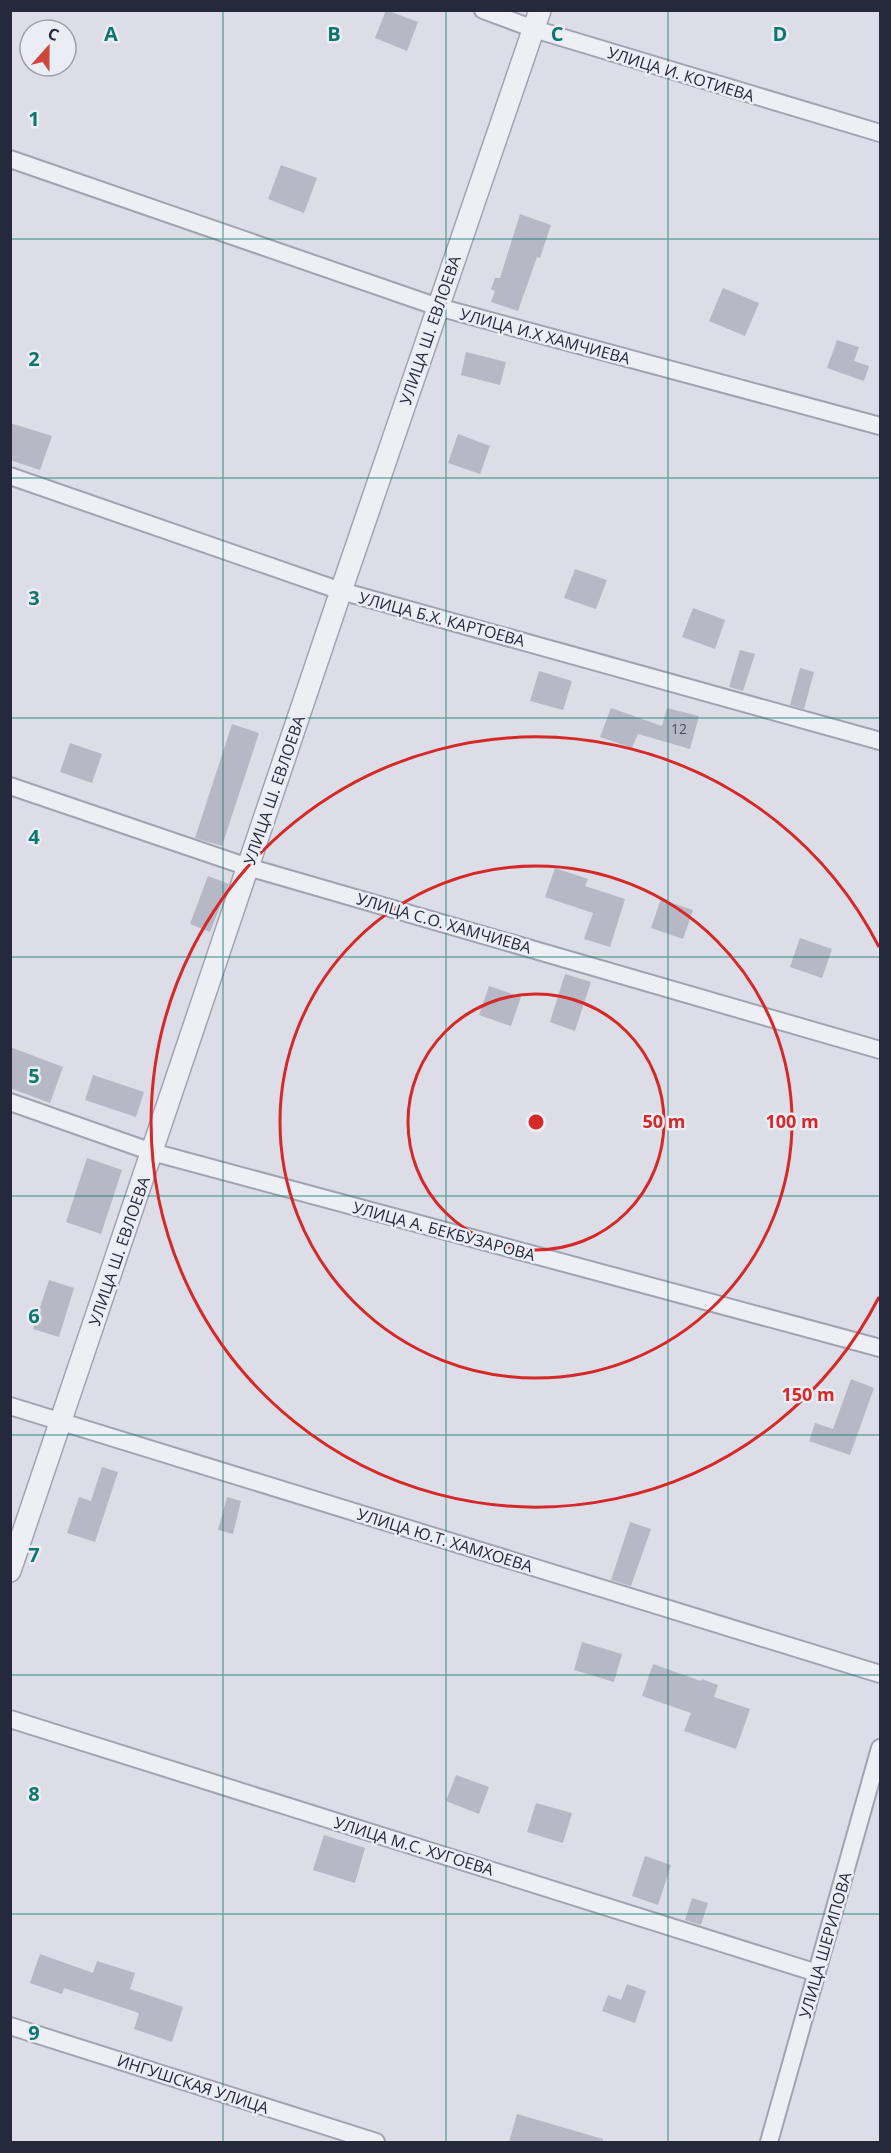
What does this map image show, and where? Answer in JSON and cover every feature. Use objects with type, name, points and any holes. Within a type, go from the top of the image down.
[{"type":"street","name":"УЛИЦА И. КОТИЕВА","points":[[483,10],[537,20],[880,133]]},
{"type":"street","name":"УЛИЦА Ш. ЕВЛОЕВА","points":[[10,1571],[341,591],[537,20]]},
{"type":"street","name":"УЛИЦА И.Х ХАМЧИЕВА","points":[[10,159],[438,307],[880,426]]},
{"type":"street","name":"УЛИЦА Б.Х. КАРТОЕВА","points":[[10,476],[341,591],[880,741]]},
{"type":"street","name":"УЛИЦА С.О. ХАМЧИЕВА","points":[[10,786],[248,867],[880,1050]]},
{"type":"street","name":"УЛИЦА А. БЕКБУЗАРОВА","points":[[10,1102],[152,1152],[880,1348]]},
{"type":"street","name":"УЛИЦА Ю.Т. ХАМХОЕВА","points":[[10,1406],[880,1674]]},
{"type":"street","name":"УЛИЦА М.С. ХУГОЕВА","points":[[10,1719],[817,1973]]},
{"type":"street","name":"УЛИЦА ШЕРИПОВА","points":[[769,2142],[880,1748]]},
{"type":"street","name":"ИНГУШСКАЯ УЛИЦА","points":[[10,2026],[376,2142]]},
{"type":"building","points":[[386,10],[418,22],[407,51],[375,38]]},
{"type":"building","points":[[281,165],[317,178],[304,213],[268,199]]},
{"type":"building","points":[[520,214],[551,225],[518,311],[491,302],[495,291],[491,289],[495,278],[500,278]]},
{"type":"building","points":[[723,288],[759,303],[745,336],[709,321]]},
{"type":"building","points":[[837,340],[859,347],[854,361],[869,366],[864,381],[827,368]]},
{"type":"building","points":[[466,352],[506,362],[500,385],[461,375]]},
{"type":"building","points":[[10,423],[52,436],[40,470],[10,460]]},
{"type":"building","points":[[458,434],[490,446],[480,474],[448,463]]},
{"type":"building","points":[[575,569],[607,580],[596,609],[564,598]]},
{"type":"building","points":[[693,608],[725,620],[715,649],[682,637]]},
{"type":"building","points":[[740,650],[755,654],[743,691],[729,687]]},
{"type":"building","points":[[800,668],[814,672],[804,709],[790,705]]},
{"type":"building","points":[[539,671],[572,681],[563,710],[530,701]]},
{"type":"building","points":[[611,708],[662,726],[667,708],[699,716],[690,749],[638,734],[632,748],[600,737]]},
{"type":"building","points":[[232,724],[259,733],[222,846],[195,838]]},
{"type":"building","points":[[70,743],[102,754],[92,783],[60,772]]},
{"type":"building","points":[[555,868],[588,879],[585,886],[625,899],[610,947],[584,939],[593,913],[545,897]]},
{"type":"building","points":[[208,876],[229,884],[210,932],[190,924]]},
{"type":"building","points":[[661,899],[693,910],[683,939],[651,928]]},
{"type":"building","points":[[800,938],[832,949],[822,978],[790,967]]},
{"type":"building","points":[[565,974],[591,982],[575,1031],[550,1022]]},
{"type":"building","points":[[489,986],[521,997],[511,1026],[479,1015]]},
{"type":"building","points":[[10,1047],[63,1067],[50,1103],[10,1088]]},
{"type":"building","points":[[93,1075],[144,1092],[136,1117],[85,1100]]},
{"type":"building","points":[[87,1158],[122,1170],[101,1234],[66,1222]]},
{"type":"building","points":[[49,1280],[74,1288],[59,1337],[33,1329]]},
{"type":"building","points":[[851,1379],[874,1388],[850,1455],[809,1441],[815,1423],[833,1429]]},
{"type":"building","points":[[102,1467],[118,1472],[95,1542],[67,1533],[79,1497],[91,1501]]},
{"type":"building","points":[[227,1497],[241,1501],[233,1534],[218,1530]]},
{"type":"building","points":[[630,1522],[651,1529],[631,1586],[611,1580]]},
{"type":"building","points":[[582,1642],[622,1654],[614,1682],[574,1670]]},
{"type":"building","points":[[653,1664],[718,1685],[714,1697],[750,1709],[736,1749],[684,1731],[691,1713],[642,1696]]},
{"type":"building","points":[[456,1775],[489,1787],[479,1814],[446,1801]]},
{"type":"building","points":[[536,1803],[572,1813],[563,1843],[527,1832]]},
{"type":"building","points":[[324,1835],[365,1848],[355,1883],[313,1870]]},
{"type":"building","points":[[645,1856],[671,1865],[658,1905],[632,1896]]},
{"type":"building","points":[[692,1898],[708,1903],[701,1925],[685,1920]]},
{"type":"building","points":[[40,1954],[93,1973],[97,1961],[135,1973],[130,1989],[183,2007],[172,2042],[134,2029],[139,2013],[64,1988],[62,1994],[30,1983]]},
{"type":"building","points":[[627,1984],[646,1991],[635,2023],[602,2011],[608,1995],[621,2000]]},
{"type":"building","points":[[517,2114],[603,2139],[603,2142],[509,2142]]}]
